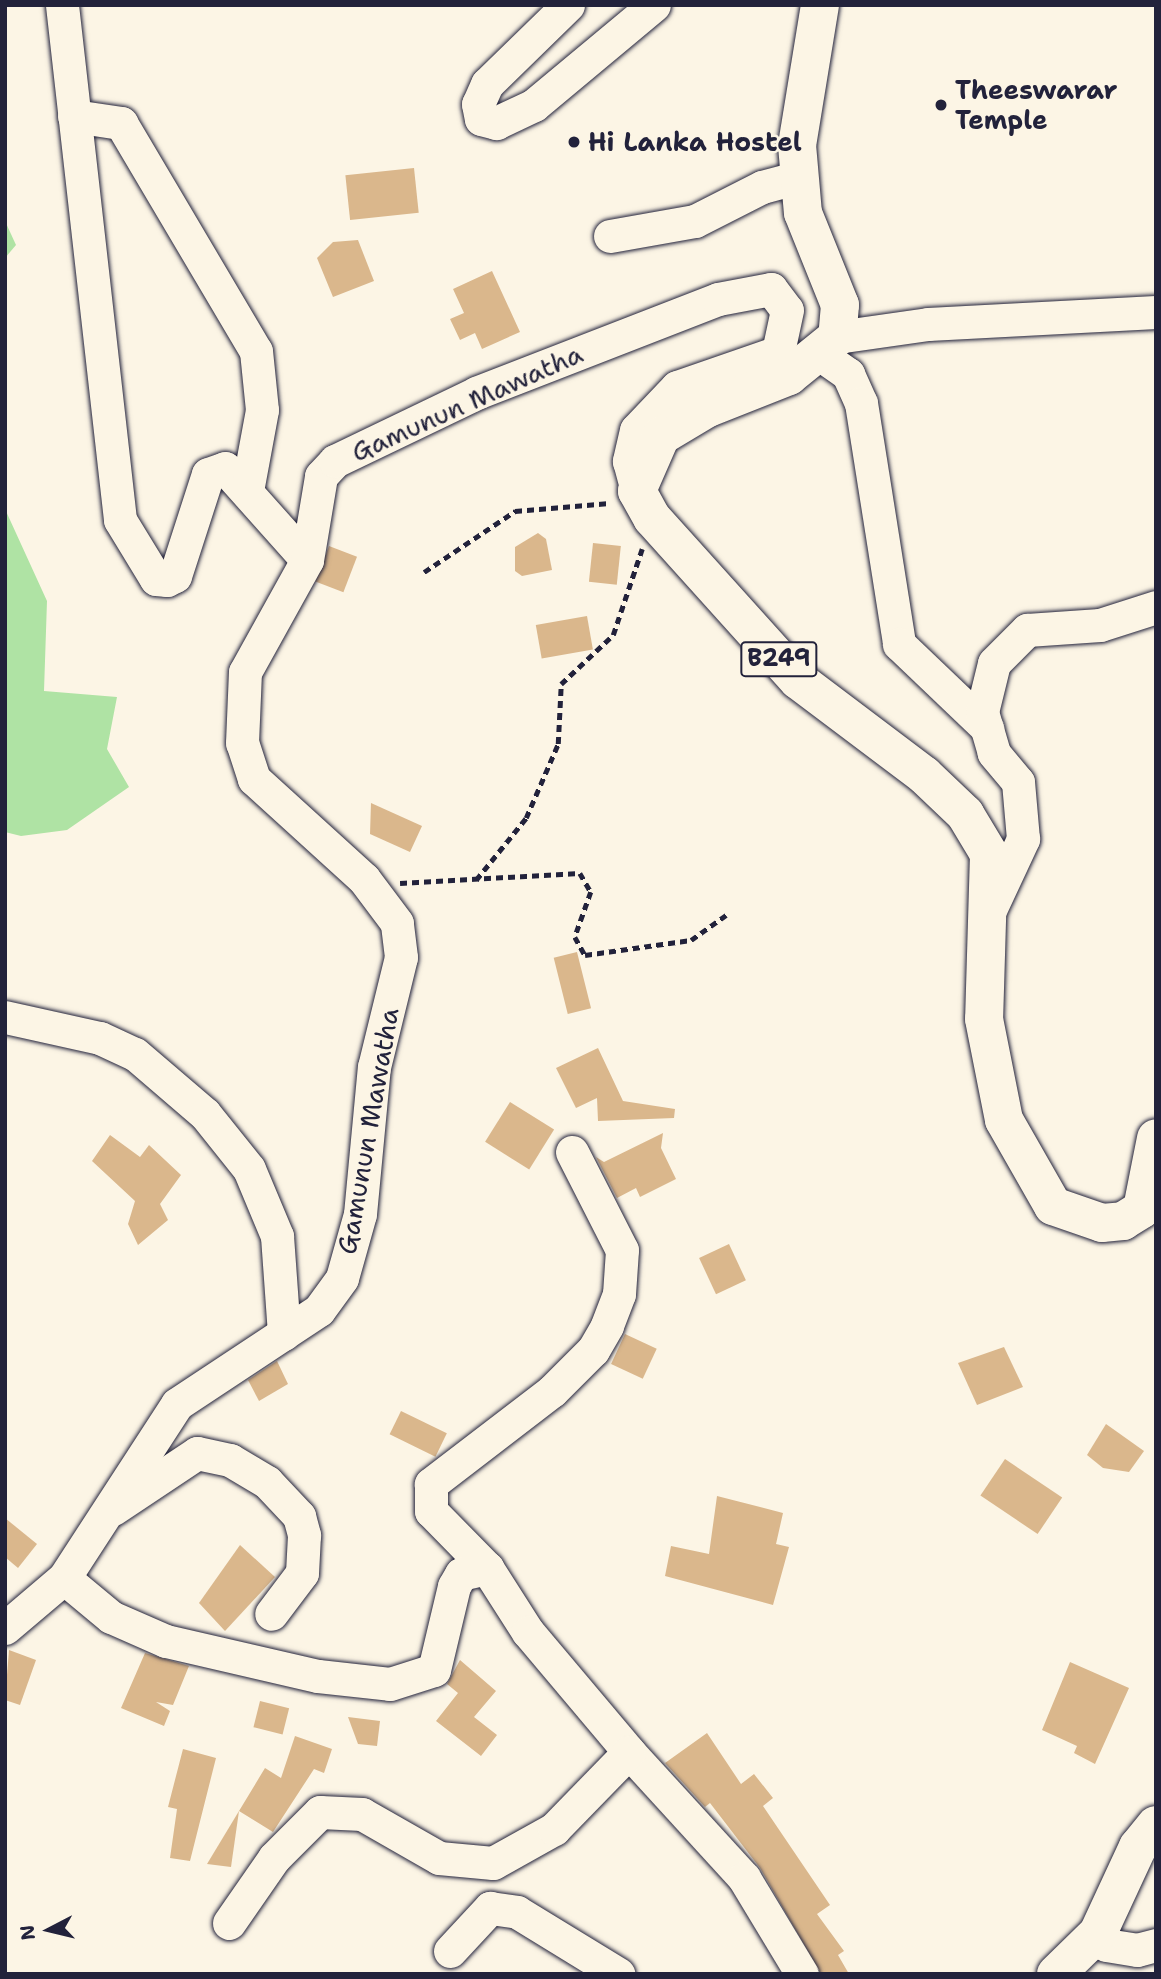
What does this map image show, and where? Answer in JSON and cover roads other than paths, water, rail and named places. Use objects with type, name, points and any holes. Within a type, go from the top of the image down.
[{"type":"main road","points":[[644,503],[661,436],[708,408],[789,376],[827,345],[841,305],[803,213],[797,145],[820,5]]},
{"type":"main road","name":"B249","points":[[644,503],[798,680],[924,775],[965,814],[989,855],[989,912],[981,967],[984,1018],[1004,1120],[1053,1206],[1102,1223],[1123,1222],[1142,1209],[1156,1138]]},
{"type":"main road","points":[[1063,1970],[1098,1933],[1138,1847],[1156,1825]]},
{"type":"street","points":[[62,5],[120,520],[156,579],[167,580],[175,576],[208,474],[225,468],[307,560]]},
{"type":"street","points":[[568,5],[487,83],[478,104],[481,119],[496,123],[534,105],[654,5]]},
{"type":"street","points":[[74,116],[121,123],[256,351],[262,411],[247,491]]},
{"type":"street","points":[[610,236],[695,221],[762,187],[800,177]]},
{"type":"street","name":"Gamunun Mawatha","points":[[5,1628],[64,1578],[177,1404],[319,1310],[342,1278],[360,1214],[374,1067],[401,957],[397,923],[364,879],[254,779],[242,743],[245,672],[307,560],[321,475],[335,461],[489,388],[718,299],[771,289],[787,310],[778,352],[677,387],[636,430],[629,461],[644,503]]},
{"type":"street","points":[[987,728],[899,644],[861,403],[848,374],[827,345],[928,324],[1156,312]]},
{"type":"street","points":[[989,912],[1023,839],[1018,782],[994,753],[982,712],[994,663],[1027,630],[1100,625],[1156,607]]},
{"type":"street","points":[[5,1017],[100,1038],[135,1054],[205,1114],[248,1169],[277,1236],[284,1334]]},
{"type":"street","points":[[572,1152],[622,1250],[619,1294],[593,1350],[431,1484],[431,1511],[487,1568],[528,1632],[629,1752],[744,1878],[802,1974]]},
{"type":"street","points":[[108,1511],[197,1453],[230,1460],[267,1482],[299,1516],[304,1535],[302,1573],[271,1614]]},
{"type":"street","points":[[64,1578],[111,1617],[166,1641],[318,1676],[390,1684],[434,1670],[454,1586],[461,1574],[487,1568]]},
{"type":"street","points":[[229,1923],[274,1858],[320,1812],[362,1814],[439,1858],[493,1863],[554,1829],[629,1752]]},
{"type":"street","points":[[450,1951],[490,1908],[517,1912],[618,1974]]},
{"type":"street","points":[[1098,1933],[1106,1945],[1137,1950],[1156,1945]]},
{"type":"place","name":"Theeswarar Temple","points":[[941,105]]},
{"type":"place","name":"Hi Lanka Hostel","points":[[574,142]]}]
